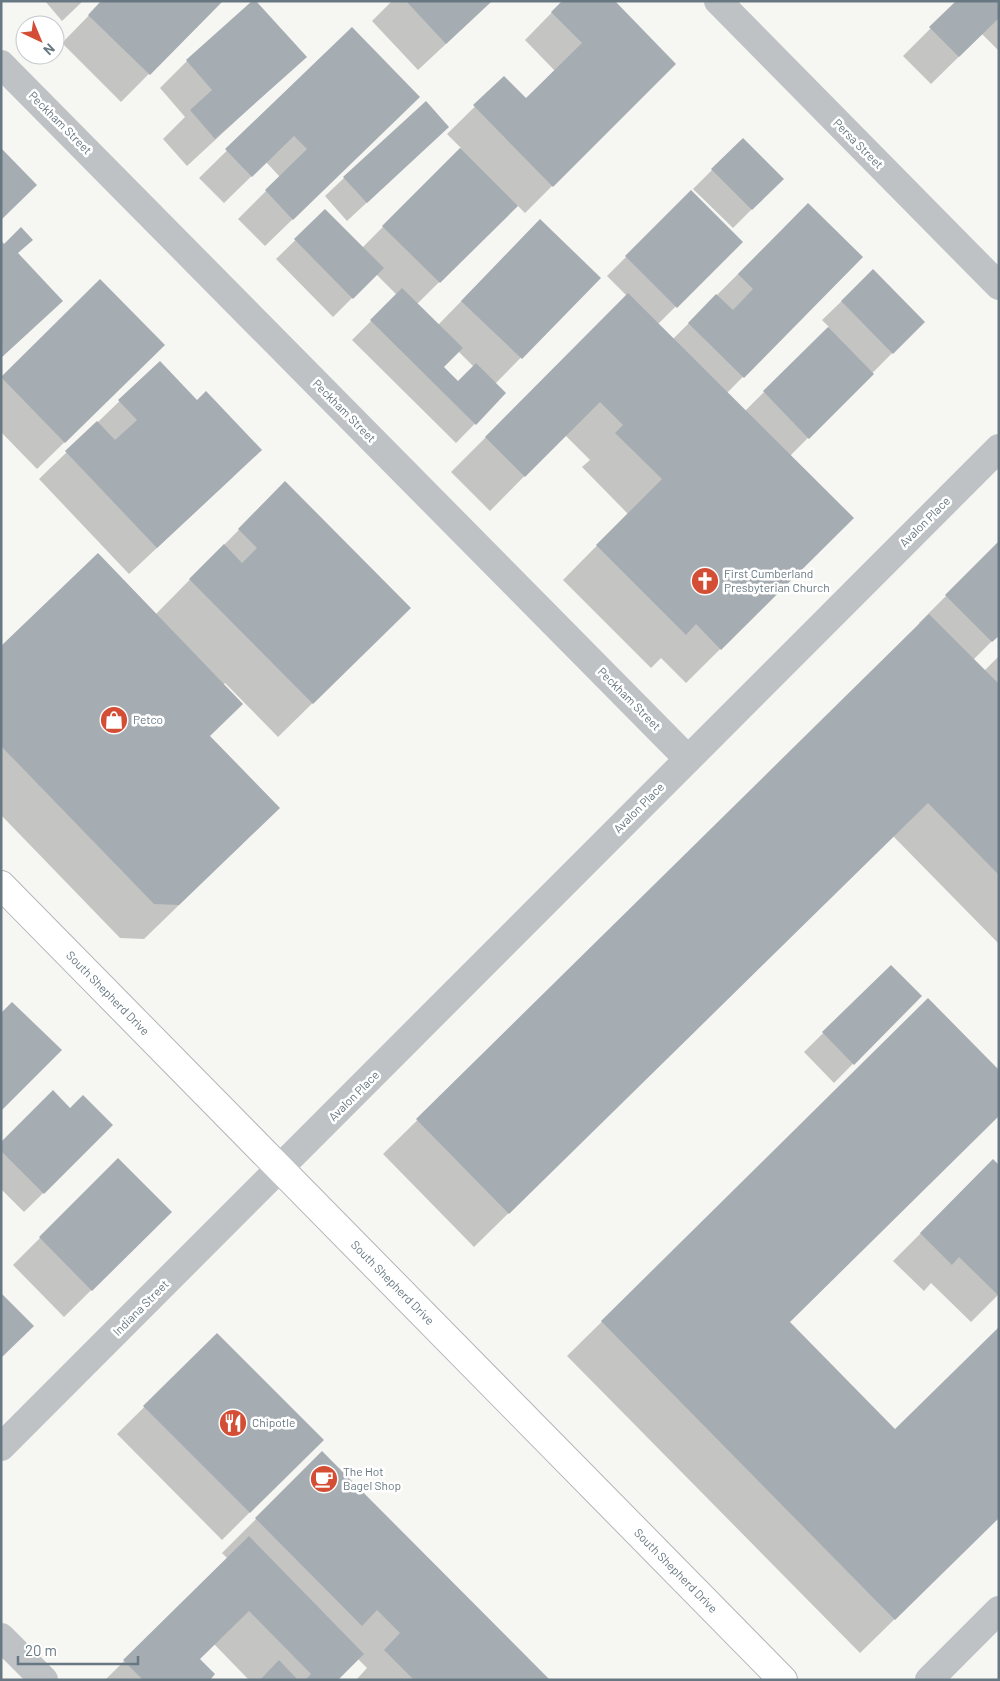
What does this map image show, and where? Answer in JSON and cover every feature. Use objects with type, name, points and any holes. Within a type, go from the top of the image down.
[{"type":"main road","name":"South Shepherd Drive","points":[[1,885],[783,1680]]},
{"type":"street","name":"Persa Street","points":[[718,1],[999,286]]},
{"type":"street","name":"Peckham Street","points":[[1,64],[688,758]]},
{"type":"street","name":"Avalon Place","points":[[281,1170],[688,758],[999,448]]},
{"type":"street","name":"Indiana Street","points":[[1,1447],[281,1170]]},
{"type":"street","points":[[929,1680],[999,1610]]},
{"type":"street","points":[[1,1637],[44,1680]]},
{"type":"building","points":[[101,1],[223,1],[150,75],[88,15]]},
{"type":"building","points":[[252,1],[256,1],[307,57],[215,139],[190,110],[212,90],[186,60]]},
{"type":"building","points":[[406,1],[492,1],[446,44]]},
{"type":"building","points":[[562,1],[615,1],[676,64],[553,187],[473,105],[504,76],[526,98],[582,43],[551,12]]},
{"type":"building","points":[[956,1],[999,1],[999,18],[959,57],[929,27]]},
{"type":"building","points":[[352,27],[420,97],[293,220],[265,190],[307,149],[294,136],[252,177],[225,149]]},
{"type":"building","points":[[426,101],[449,127],[367,203],[343,177]]},
{"type":"building","points":[[743,138],[784,179],[752,210],[711,169]]},
{"type":"building","points":[[1,148],[37,185],[1,220]]},
{"type":"building","points":[[460,148],[518,206],[440,283],[382,226]]},
{"type":"building","points":[[691,190],[743,242],[677,308],[625,256]]},
{"type":"building","points":[[808,203],[863,257],[744,378],[688,323],[716,294],[733,310],[753,289],[738,274]]},
{"type":"building","points":[[325,209],[384,268],[353,299],[294,239]]},
{"type":"building","points":[[540,219],[601,278],[522,359],[461,301]]},
{"type":"building","points":[[21,227],[33,240],[18,253],[63,301],[1,358],[1,240],[4,244]]},
{"type":"building","points":[[873,269],[925,322],[893,354],[841,301]]},
{"type":"building","points":[[100,279],[165,345],[65,443],[1,377]]},
{"type":"building","points":[[402,288],[463,348],[444,367],[458,381],[476,363],[506,393],[476,425],[370,320]]},
{"type":"building","points":[[628,293],[854,518],[721,650],[696,624],[686,635],[596,545],[662,479],[615,433],[623,425],[600,402],[525,477],[485,437]]},
{"type":"building","points":[[828,327],[874,374],[809,439],[763,391]]},
{"type":"building","points":[[160,361],[197,400],[206,391],[262,450],[157,548],[65,451],[97,421],[115,440],[137,420],[118,400]]},
{"type":"building","points":[[285,481],[411,608],[313,704],[189,579],[224,544],[242,563],[257,548],[238,529]]},
{"type":"building","points":[[999,541],[999,636],[992,642],[945,595]]},
{"type":"building","name":"Petco","points":[[98,553],[243,704],[210,736],[280,808],[179,905],[154,904],[1,746],[1,646]]},
{"type":"building","points":[[929,614],[999,684],[999,875],[928,803],[509,1214],[416,1119]]},
{"type":"building","points":[[891,965],[922,996],[854,1065],[822,1032]]},
{"type":"building","points":[[928,998],[999,1070],[999,1116],[790,1322],[895,1429],[999,1327],[999,1518],[895,1620],[601,1321]]},
{"type":"building","points":[[12,1002],[62,1050],[1,1111],[1,1013]]},
{"type":"building","points":[[53,1090],[70,1108],[83,1095],[113,1125],[44,1194],[1,1151],[1,1142]]},
{"type":"building","points":[[118,1158],[172,1212],[92,1291],[39,1237]]},
{"type":"building","points":[[993,1159],[999,1165],[999,1296],[959,1257],[952,1265],[920,1233]]},
{"type":"building","points":[[1,1293],[34,1326],[1,1358]]},
{"type":"building","name":"Chipotle","points":[[217,1333],[324,1440],[250,1513],[143,1406]]},
{"type":"building","points":[[322,1451],[550,1680],[414,1680],[384,1650],[400,1633],[377,1610],[362,1626],[255,1518]]},
{"type":"building","points":[[249,1536],[364,1654],[338,1680],[305,1680],[311,1674],[249,1611],[200,1659],[215,1674],[210,1680],[143,1680],[123,1660]]},
{"type":"building","points":[[279,1660],[298,1680],[260,1680]]},
{"type":"place","name":"First Cumberland Presbyterian Church","points":[[705,581]]},
{"type":"place","name":"Petco","points":[[114,720]]},
{"type":"place","name":"Chipotle","points":[[233,1423]]},
{"type":"place","name":"The Hot Bagel Shop","points":[[324,1479]]}]
